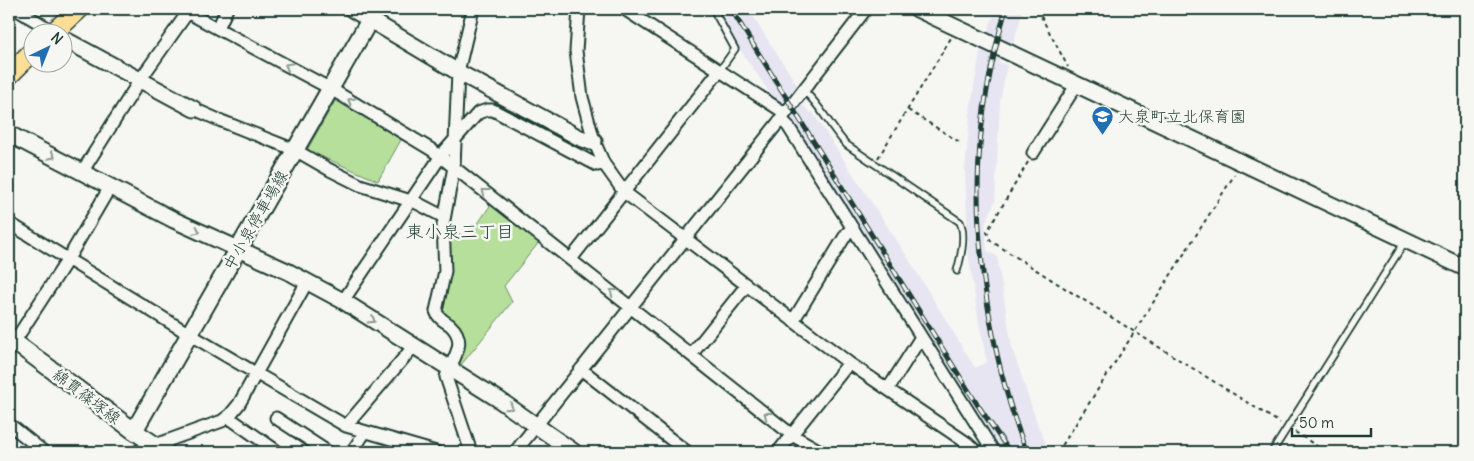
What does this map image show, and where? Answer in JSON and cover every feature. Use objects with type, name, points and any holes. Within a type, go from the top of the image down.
[{"type":"main road","points":[[65,22],[79,9]]},
{"type":"main road","name":"中小泉停車場線","points":[[134,431],[373,14]]},
{"type":"main road","points":[[9,75],[22,62]]},
{"type":"main road","name":"綿貫篠塚線","points":[[11,344],[161,449]]},
{"type":"street","points":[[16,9],[37,22]]},
{"type":"street","points":[[218,28],[227,9]]},
{"type":"street","points":[[352,9],[373,14],[458,72],[578,137],[594,142]]},
{"type":"street","points":[[471,452],[446,377],[456,356],[458,341],[454,330],[438,317],[436,311],[445,270],[444,217],[454,167],[458,72],[473,9]]},
{"type":"street","points":[[579,9],[576,52],[582,97],[594,142],[604,164],[624,192],[849,363],[968,443],[977,452]]},
{"type":"street","points":[[624,9],[720,70],[783,116],[852,229],[994,452]]},
{"type":"street","points":[[515,452],[866,9]]},
{"type":"street","points":[[917,9],[1465,268]]},
{"type":"street","points":[[82,172],[185,11],[331,89],[381,118],[441,157],[792,435],[822,452]]},
{"type":"street","points":[[72,43],[194,109],[296,150],[360,185],[411,200],[444,217]]},
{"type":"street","points":[[570,259],[720,70]]},
{"type":"street","points":[[1033,153],[1071,81]]},
{"type":"street","points":[[342,301],[441,157],[478,113],[494,110],[597,165],[604,164]]},
{"type":"street","points":[[545,138],[551,122]]},
{"type":"street","points":[[9,134],[174,220],[307,282],[342,301],[498,399],[574,452]]},
{"type":"street","points":[[11,344],[68,259],[110,187]]},
{"type":"street","points":[[9,223],[189,334],[346,426],[436,452]]},
{"type":"street","points":[[793,321],[847,233],[852,229]]},
{"type":"street","points":[[136,452],[161,449],[228,417],[239,404],[307,282]]},
{"type":"street","points":[[691,355],[746,286]]},
{"type":"street","points":[[888,389],[921,337]]},
{"type":"street","points":[[346,426],[414,346]]},
{"type":"street","points":[[778,452],[849,363]]},
{"type":"street","points":[[581,369],[687,452]]},
{"type":"street","points":[[228,417],[278,452]]},
{"type":"street","points":[[276,418],[328,452]]},
{"type":"street","points":[[9,424],[44,452]]},
{"type":"street","points":[[352,452],[365,432]]},
{"type":"lane","points":[[713,9],[735,49],[720,70]]},
{"type":"lane","points":[[803,90],[817,103],[837,135],[847,145],[960,222],[963,228],[960,263],[957,271]]},
{"type":"lane","points":[[1272,452],[1406,240]]},
{"type":"path","points":[[1037,9],[1068,67],[1071,81]]},
{"type":"path","points":[[874,164],[957,27]]},
{"type":"path","points":[[908,109],[961,143]]},
{"type":"path","points":[[1033,153],[987,232],[991,241],[1326,452]]},
{"type":"path","points":[[1058,452],[1242,163]]},
{"type":"shaded area","points":[[717,9],[748,9],[797,85],[783,103],[772,96],[739,48]]},
{"type":"shaded area","points":[[996,9],[1023,9],[1013,44],[1002,41],[988,31]]},
{"type":"shaded area","points":[[981,46],[986,51],[989,50],[1001,56],[999,63],[1007,65],[1000,102],[995,201],[985,224],[987,251],[997,256],[1012,348],[1038,426],[1048,448],[1043,452],[998,452],[787,118],[801,102],[807,110],[813,113],[908,258],[975,368],[987,362],[969,259],[965,171],[971,105]]},
{"type":"green space","points":[[341,100],[402,138],[378,181],[307,150],[335,101]]},
{"type":"green space","points":[[492,203],[540,241],[504,286],[512,302],[461,365],[459,365],[463,347],[462,334],[455,324],[441,313],[450,268],[449,229],[468,238]]},
{"type":"railway","points":[[731,9],[977,404],[1010,452]]},
{"type":"railway","points":[[1006,9],[987,89],[982,127],[978,204],[984,283],[994,340],[1010,405],[1027,452]]},
{"type":"place","name":"大泉町立北保育園","points":[[1102,135]]},
{"type":"district","name":"東小泉三丁目","points":[[460,231]]}]
